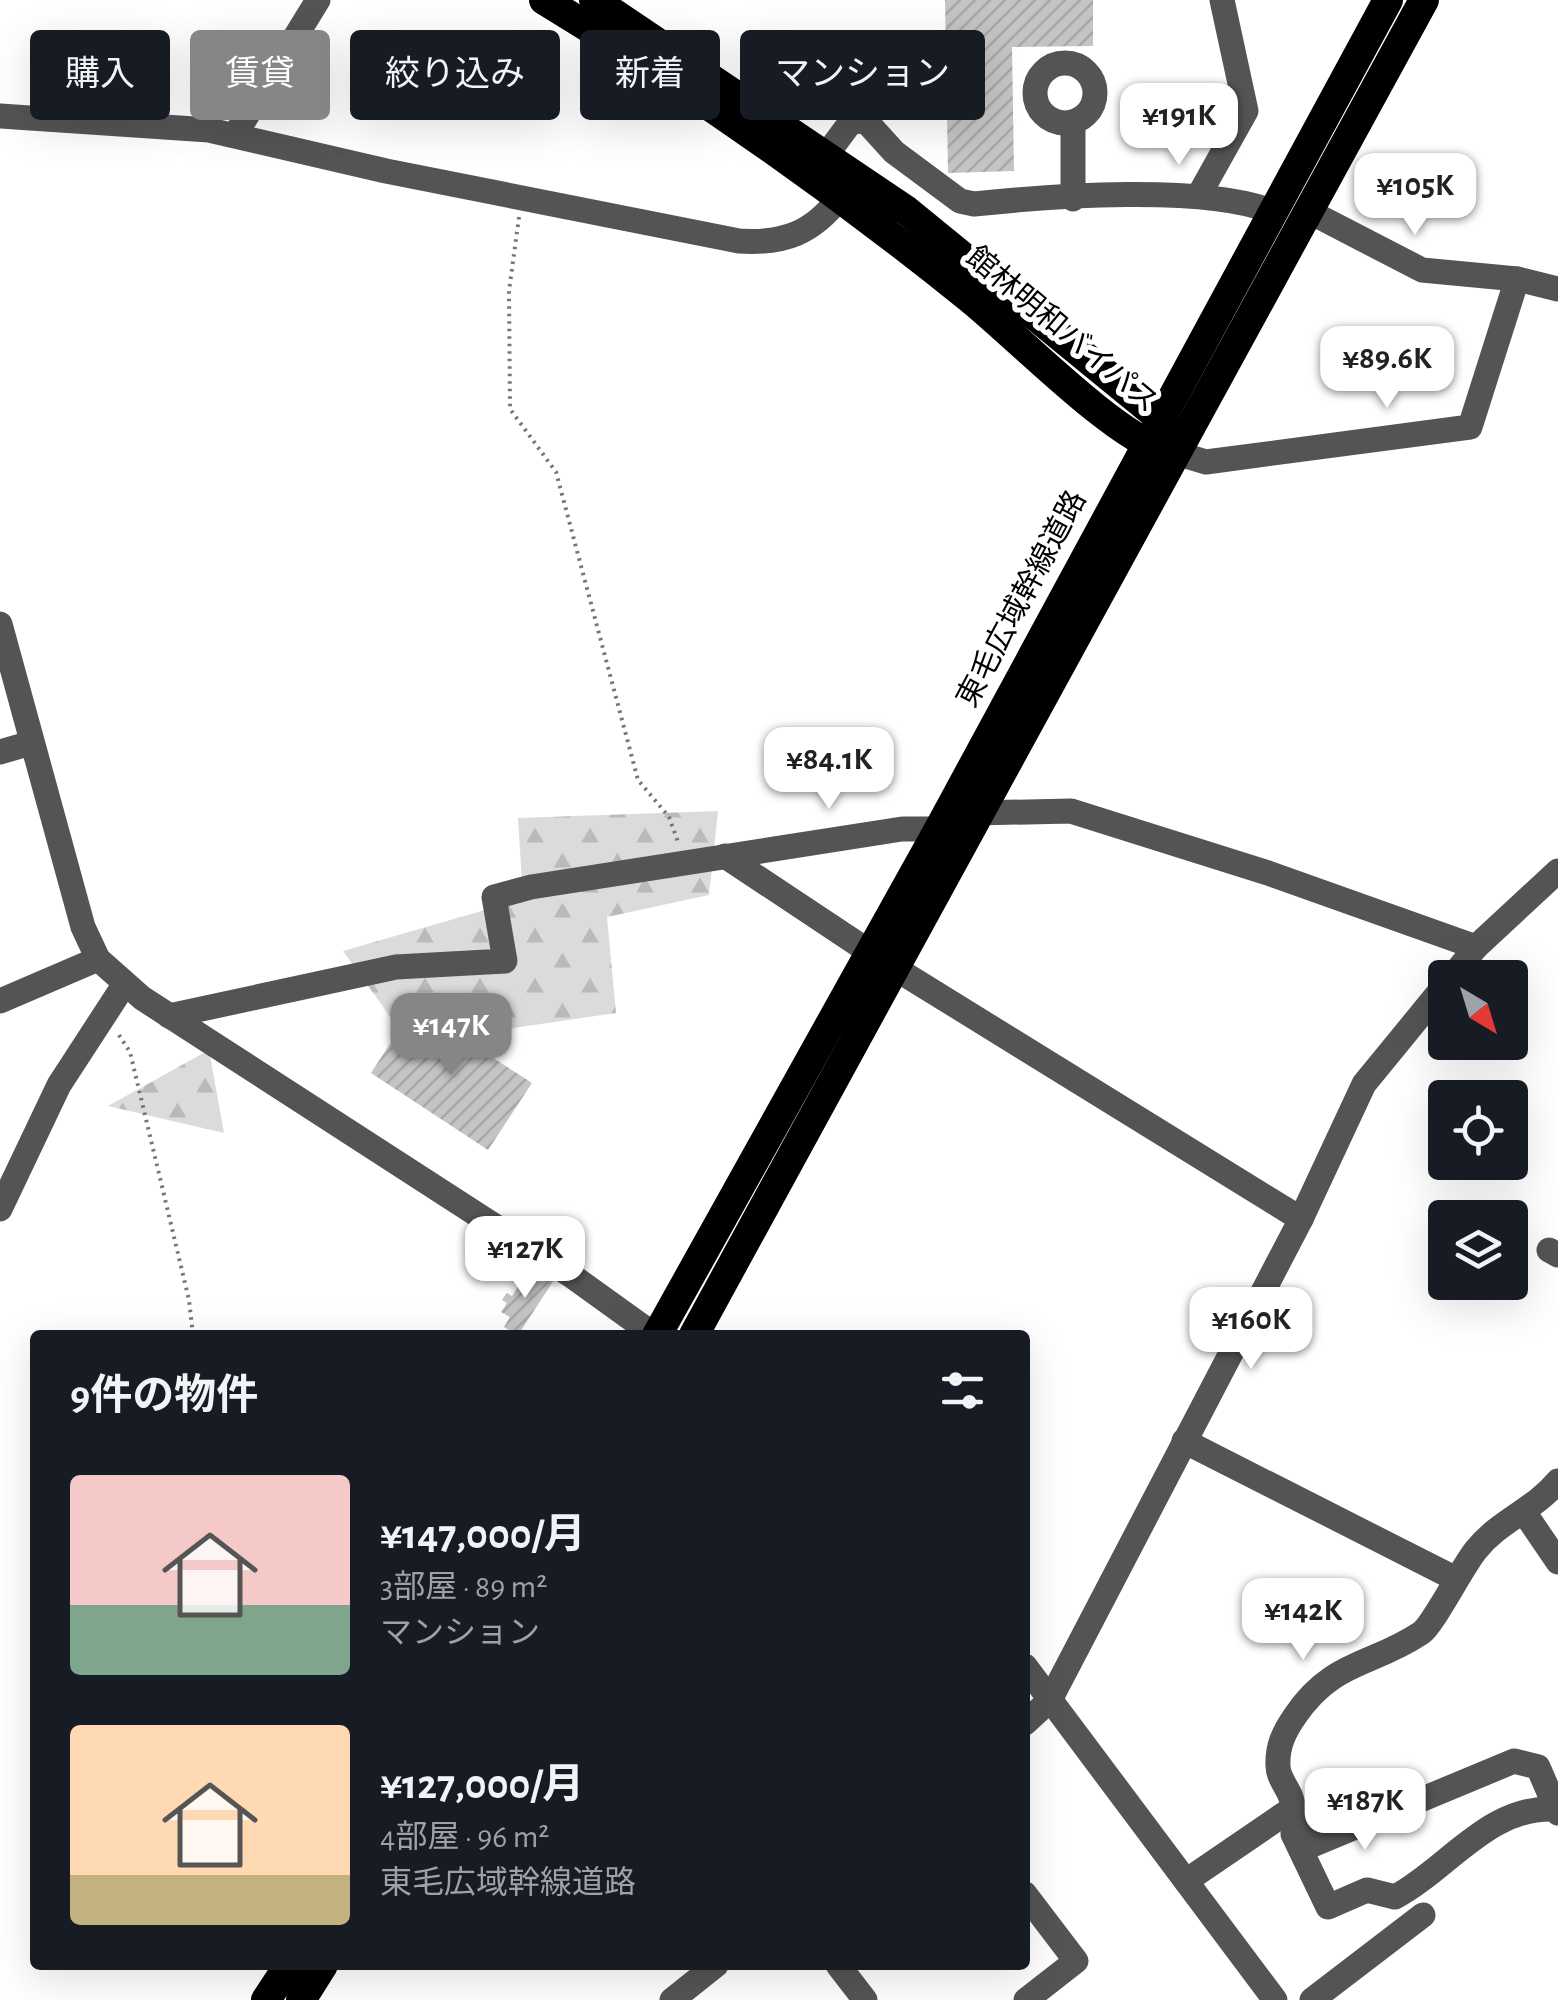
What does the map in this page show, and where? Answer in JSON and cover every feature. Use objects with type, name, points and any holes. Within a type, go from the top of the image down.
[{"type":"highway","name":"館林明和バイパス","points":[[544,0],[840,196],[1152,431]]},
{"type":"highway","name":"館林明和バイパス","points":[[594,0],[827,154],[988,275],[1176,453]]},
{"type":"highway","name":"東毛広域幹線道路","points":[[697,1330],[882,960],[939,829],[1388,0]]},
{"type":"highway","name":"東毛広域幹線道路","points":[[659,1330],[882,960],[976,813],[1424,0]]},
{"type":"highway","points":[[266,2000],[286,1970]]},
{"type":"highway","points":[[300,2000],[319,1970]]},
{"type":"street","points":[[236,135],[318,0]]},
{"type":"street","points":[[1198,195],[1246,112],[1222,0]]},
{"type":"street","points":[[0,116],[174,124],[522,199],[761,242],[800,234],[822,219],[840,196]]},
{"type":"street","points":[[827,154],[843,129],[858,119],[865,120],[894,152],[960,201],[1198,195],[1239,198],[1274,212]]},
{"type":"street","points":[[1073,124],[1073,199]]},
{"type":"street","points":[[1310,212],[1422,270],[1517,279],[1558,289]]},
{"type":"street","points":[[1176,453],[1206,462],[1470,427],[1517,279]]},
{"type":"street","points":[[0,624],[69,886],[98,959],[124,986],[572,1276],[649,1330]]},
{"type":"street","points":[[0,752],[30,743]]},
{"type":"street","points":[[976,813],[1071,811],[1268,873],[1476,947]]},
{"type":"street","points":[[169,1016],[396,967],[505,960],[494,897],[684,861],[902,829],[939,829]]},
{"type":"street","points":[[724,856],[882,960],[1301,1219]]},
{"type":"street","points":[[1466,960],[1558,871]]},
{"type":"street","points":[[0,1001],[98,959]]},
{"type":"street","points":[[0,1209],[58,1085],[124,986]]},
{"type":"street","points":[[1030,1718],[1050,1700],[1301,1219],[1364,1084],[1428,1006]]},
{"type":"street","points":[[1184,1441],[1454,1578]]},
{"type":"street","points":[[1186,1881],[1288,1811],[1293,1795],[1277,1770],[1281,1738],[1313,1689],[1354,1663],[1425,1632],[1454,1578],[1489,1534],[1546,1497],[1558,1562]]},
{"type":"street","points":[[1030,1673],[1186,1881],[1266,1997]]},
{"type":"street","points":[[1514,1761],[1538,1767],[1556,1811],[1532,1808],[1470,1838],[1423,1882],[1395,1897],[1367,1890],[1328,1906],[1288,1811],[1310,1846],[1514,1761]]},
{"type":"street","points":[[1026,2000],[1076,1961],[1030,1901]]},
{"type":"street","points":[[1312,2000],[1423,1914]]},
{"type":"street","points":[[676,1999],[710,1970]]},
{"type":"street","points":[[842,1970],[865,2000]]},
{"type":"path","points":[[522,199],[509,292],[510,410],[556,472],[638,780],[669,817],[684,861]]},
{"type":"path","points":[[105,1013],[130,1052],[189,1300],[192,1330]]},
{"type":"green space","points":[[718,811],[709,895],[607,917],[616,1013],[409,1043],[343,951],[523,899],[518,818]]},
{"type":"green space","points":[[209,1050],[224,1133],[108,1106]]},
{"type":"building","points":[[945,0],[1093,0],[1093,46],[1012,47],[1014,171],[948,173],[947,120],[985,120],[985,30],[946,30]]},
{"type":"building","points":[[414,1007],[532,1083],[488,1150],[371,1073]]},
{"type":"building","points":[[537,1269],[554,1280],[521,1330],[509,1330],[504,1327],[510,1317],[501,1312],[507,1303],[502,1300],[507,1293],[512,1296],[523,1278],[530,1281]]}]
